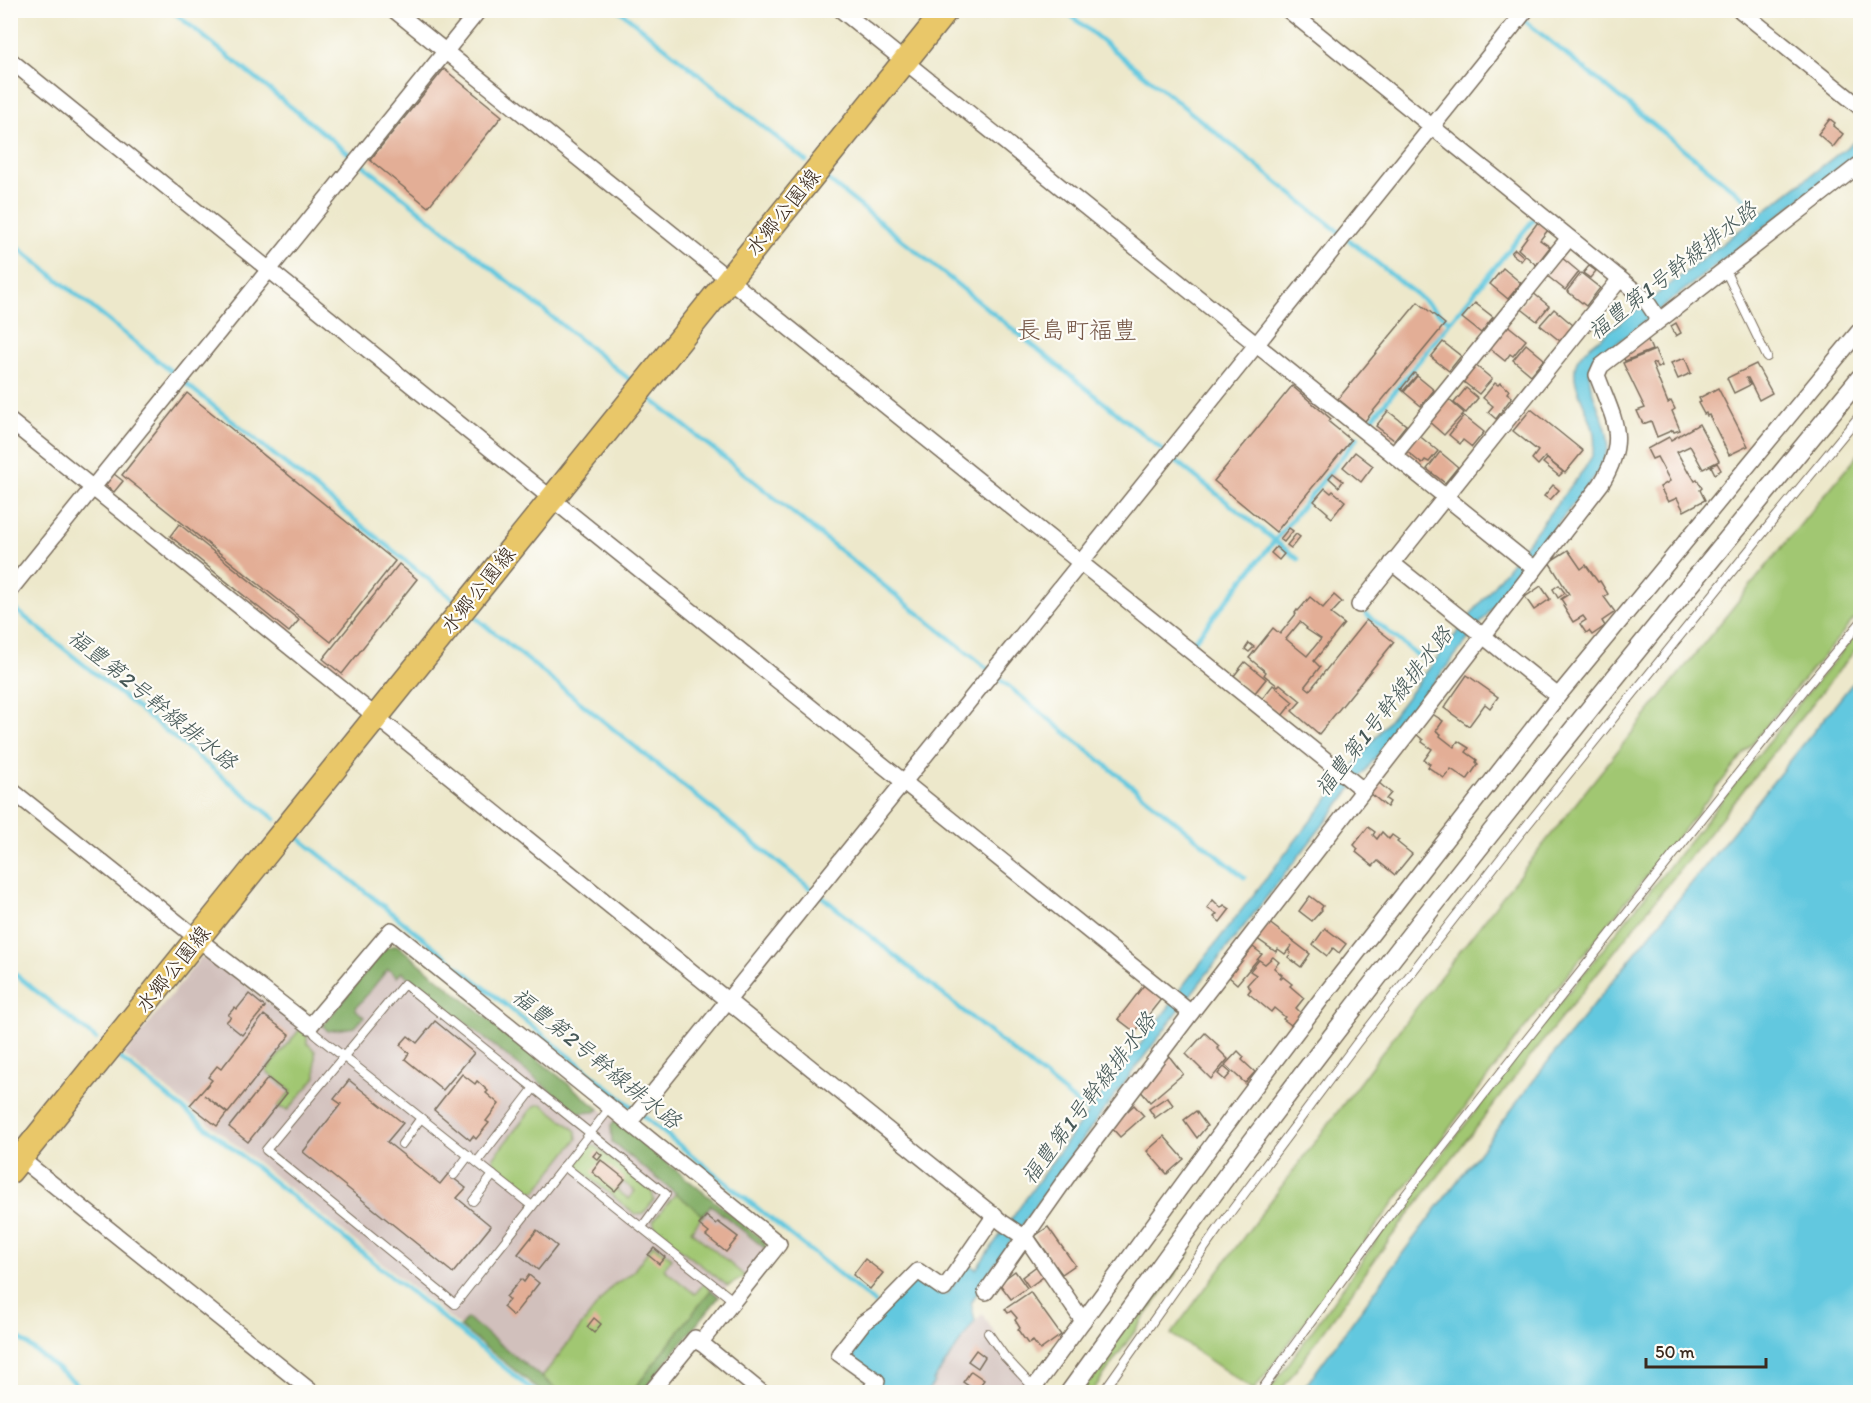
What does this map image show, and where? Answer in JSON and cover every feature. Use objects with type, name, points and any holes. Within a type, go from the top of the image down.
[{"type":"main road","name":"水郷公園線","points":[[14,1160],[198,939],[946,10]]},
{"type":"street","points":[[393,10],[1361,788]]},
{"type":"street","points":[[10,590],[479,10]]},
{"type":"street","points":[[841,10],[1533,567]]},
{"type":"street","points":[[1288,10],[1645,299],[1658,319]]},
{"type":"street","points":[[634,1117],[1526,10]]},
{"type":"street","points":[[1740,10],[1860,107]]},
{"type":"street","points":[[10,60],[1190,1012]]},
{"type":"street","points":[[986,1292],[1022,1236],[1190,1012],[1533,567],[1601,484],[1614,460],[1618,438],[1615,422],[1598,375],[1601,366],[1658,319],[1725,270],[1860,164]]},
{"type":"street","points":[[1394,455],[1569,238]]},
{"type":"street","points":[[1359,604],[1620,279]]},
{"type":"street","points":[[1033,1390],[1271,1065],[1558,696],[1860,330]]},
{"type":"street","points":[[1070,1392],[1258,1134],[1365,994],[1580,721],[1860,378]]},
{"type":"street","points":[[10,421],[727,1001],[1022,1236],[1083,1321]]},
{"type":"street","points":[[1392,563],[1558,696]]},
{"type":"street","points":[[10,789],[310,1026],[391,930],[610,1108],[634,1117],[778,1244],[700,1343]]},
{"type":"street","points":[[14,1160],[312,1392]]},
{"type":"street","points":[[869,1392],[877,1381],[839,1354],[862,1323],[876,1314],[918,1271],[944,1289],[999,1219]]},
{"type":"street","points":[[651,1392],[694,1338],[761,1392]]},
{"type":"lane","points":[[1725,270],[1767,357]]},
{"type":"lane","points":[[1103,1392],[1218,1229],[1378,1017],[1520,835],[1860,415]]},
{"type":"lane","points":[[1260,1392],[1385,1221],[1798,698],[1860,624]]},
{"type":"lane","points":[[610,1108],[590,1133],[564,1166],[532,1206],[455,1304],[266,1150],[404,984],[534,1088],[590,1133],[666,1194],[642,1227]]},
{"type":"lane","points":[[310,1026],[315,1034],[532,1206]]},
{"type":"lane","points":[[477,1162],[534,1088]]},
{"type":"lane","points":[[402,1144],[422,1118]]},
{"type":"lane","points":[[454,1175],[469,1155]]},
{"type":"lane","points":[[564,1166],[734,1301]]},
{"type":"lane","points":[[473,1201],[493,1174]]},
{"type":"lane","points":[[988,1333],[1033,1390]]},
{"type":"shaded area","points":[[397,945],[765,1242],[767,1250],[744,1277],[728,1286],[642,1392],[542,1392],[124,1055],[201,957],[225,969],[307,1034],[323,1026],[385,948]]},
{"type":"shaded area","points":[[982,1313],[1006,1352],[1035,1378],[1024,1392],[927,1392],[934,1382],[932,1381]]},
{"type":"green space","points":[[1860,452],[1860,612],[1520,1034],[1254,1390],[1171,1334],[1377,1059],[1496,905]]},
{"type":"green space","points":[[1860,630],[1860,644],[1535,1051],[1389,1240],[1280,1392],[1268,1392],[1386,1227],[1532,1038]]},
{"type":"green space","points":[[397,945],[599,1109],[595,1112],[578,1113],[402,972],[397,977],[388,969],[355,1009],[364,1017],[355,1027],[328,1031],[323,1026],[385,948]]},
{"type":"green space","points":[[300,1029],[307,1034],[307,1043],[315,1051],[316,1077],[288,1110],[277,1107],[291,1091],[266,1071]]},
{"type":"green space","points":[[542,1104],[576,1131],[577,1139],[536,1191],[528,1191],[494,1166],[493,1158],[534,1106]]},
{"type":"green space","points":[[615,1121],[765,1242],[767,1250],[711,1205],[703,1215],[612,1142],[611,1125]]},
{"type":"green space","points":[[596,1146],[652,1192],[654,1200],[643,1214],[635,1214],[580,1170],[577,1162],[588,1147]],"holes":[[[623,1182],[635,1191],[629,1199],[617,1190]]]},
{"type":"green space","points":[[676,1193],[703,1215],[691,1231],[744,1277],[728,1286],[656,1230],[653,1221]]},
{"type":"green space","points":[[653,1244],[672,1258],[664,1269],[695,1294],[704,1283],[711,1290],[632,1392],[560,1392],[542,1377],[612,1286],[632,1273]]},
{"type":"green space","points":[[1182,1248],[1190,1253],[1092,1392],[1078,1392]]},
{"type":"green space","points":[[711,1290],[719,1297],[642,1392],[632,1392]]},
{"type":"green space","points":[[467,1318],[560,1392],[542,1392],[460,1327]]},
{"type":"water","points":[[1860,137],[1860,151],[1592,363],[1590,382],[1607,434],[1608,444],[1596,475],[1188,998],[1098,1118],[986,1276],[988,1278],[971,1302],[975,1321],[927,1392],[874,1392],[846,1352],[866,1327],[919,1277],[946,1295],[968,1264],[976,1269],[1071,1135],[1181,988],[1585,468],[1592,456],[1595,444],[1590,419],[1576,383],[1575,372],[1579,357],[1585,350]]},
{"type":"water","points":[[1860,674],[1860,1392],[1301,1392],[1553,1055]]},
{"type":"building","points":[[444,69],[502,116],[428,207],[370,160]]},
{"type":"building","points":[[1830,119],[1835,123],[1833,126],[1843,134],[1833,147],[1818,134]]},
{"type":"building","points":[[1538,222],[1548,230],[1540,240],[1550,247],[1536,265],[1518,249]]},
{"type":"building","points":[[1515,249],[1524,257],[1521,261],[1511,253]]},
{"type":"building","points":[[1561,257],[1579,272],[1565,290],[1546,275]]},
{"type":"building","points":[[1589,266],[1596,271],[1590,278],[1583,273]]},
{"type":"building","points":[[1503,268],[1521,283],[1508,299],[1490,284]]},
{"type":"building","points":[[1581,273],[1600,288],[1586,306],[1567,291]]},
{"type":"building","points":[[1532,292],[1549,306],[1537,321],[1519,307]]},
{"type":"building","points":[[1418,302],[1445,324],[1365,421],[1338,399]]},
{"type":"building","points":[[1475,303],[1493,317],[1481,333],[1462,318]]},
{"type":"building","points":[[1554,309],[1573,325],[1560,341],[1540,325]]},
{"type":"building","points":[[1676,323],[1681,333],[1676,336],[1671,326]]},
{"type":"building","points":[[1506,324],[1526,340],[1513,356],[1510,354],[1505,361],[1489,348]]},
{"type":"building","points":[[1647,338],[1652,350],[1625,361],[1622,354]]},
{"type":"building","points":[[1443,342],[1461,356],[1449,371],[1431,357]]},
{"type":"building","points":[[1526,344],[1544,359],[1531,375],[1513,360]]},
{"type":"building","points":[[1655,350],[1662,366],[1657,368],[1655,363],[1652,364],[1668,403],[1671,401],[1675,409],[1672,411],[1680,430],[1674,432],[1673,430],[1657,437],[1651,421],[1643,424],[1637,411],[1645,408],[1623,363]]},
{"type":"building","points":[[1685,358],[1691,373],[1678,379],[1671,363]]},
{"type":"building","points":[[1474,364],[1492,379],[1479,394],[1461,380]]},
{"type":"building","points":[[1756,364],[1772,393],[1759,400],[1746,378],[1750,385],[1734,393],[1727,378]]},
{"type":"building","points":[[1414,373],[1417,375],[1403,391],[1401,389]]},
{"type":"building","points":[[1417,376],[1434,390],[1421,406],[1404,392]]},
{"type":"building","points":[[1495,383],[1498,385],[1500,383],[1509,390],[1507,393],[1512,397],[1496,419],[1488,412],[1493,406],[1483,398]]},
{"type":"building","points":[[1292,386],[1331,419],[1329,422],[1351,440],[1276,532],[1214,481]]},
{"type":"building","points":[[1466,388],[1478,398],[1466,413],[1454,403]]},
{"type":"building","points":[[1718,388],[1748,446],[1729,455],[1709,415],[1704,414],[1698,403],[1701,402],[1699,398]]},
{"type":"building","points":[[187,393],[395,561],[331,642],[122,475]]},
{"type":"building","points":[[1447,398],[1464,413],[1444,435],[1427,420]]},
{"type":"building","points":[[1531,409],[1583,451],[1565,473],[1545,457],[1538,465],[1532,459],[1538,451],[1513,431]]},
{"type":"building","points":[[1388,411],[1406,425],[1394,440],[1376,426]]},
{"type":"building","points":[[1464,416],[1484,432],[1472,447],[1463,440],[1460,444],[1449,435]]},
{"type":"building","points":[[1699,424],[1719,461],[1703,469],[1690,446],[1677,452],[1688,472],[1695,481],[1697,479],[1705,500],[1684,511],[1677,498],[1668,502],[1660,487],[1670,481],[1657,457],[1652,459],[1647,449],[1669,437],[1671,440]]},
{"type":"building","points":[[1417,434],[1438,451],[1429,462],[1425,460],[1422,464],[1405,450]]},
{"type":"building","points":[[1355,452],[1373,466],[1361,482],[1343,467]]},
{"type":"building","points":[[1440,452],[1458,467],[1445,483],[1427,469]]},
{"type":"building","points":[[1547,459],[1563,472],[1559,476],[1543,463]]},
{"type":"building","points":[[1717,463],[1721,470],[1715,474],[1711,466]]},
{"type":"building","points":[[1333,473],[1343,481],[1339,487],[1329,478]]},
{"type":"building","points":[[114,474],[123,481],[114,492],[105,485]]},
{"type":"building","points":[[1553,485],[1559,490],[1550,500],[1544,496]]},
{"type":"building","points":[[1325,488],[1331,493],[1333,491],[1345,501],[1332,518],[1314,501]]},
{"type":"building","points":[[179,524],[299,620],[289,632],[170,536]]},
{"type":"building","points":[[1289,528],[1293,531],[1284,542],[1280,539]]},
{"type":"building","points":[[1296,534],[1300,537],[1291,548],[1287,545]]},
{"type":"building","points":[[1276,547],[1284,554],[1279,560],[1271,553]]},
{"type":"building","points":[[1568,550],[1581,569],[1586,565],[1598,582],[1600,581],[1608,594],[1604,597],[1615,612],[1602,621],[1605,626],[1592,635],[1589,631],[1586,633],[1580,624],[1586,620],[1583,616],[1573,622],[1563,606],[1565,605],[1561,599],[1569,594],[1549,562]]},
{"type":"building","points":[[399,564],[417,579],[342,674],[323,659]]},
{"type":"building","points":[[1559,585],[1565,593],[1558,598],[1553,589]]},
{"type":"building","points":[[1541,586],[1550,599],[1534,610],[1525,597]]},
{"type":"building","points":[[1334,595],[1342,602],[1331,614],[1344,624],[1314,661],[1320,667],[1305,686],[1310,690],[1366,620],[1394,642],[1319,734],[1292,711],[1301,701],[1280,684],[1278,686],[1264,675],[1266,672],[1249,658],[1273,628],[1280,634],[1297,610],[1310,597],[1323,608]],"holes":[[[1300,622],[1321,639],[1307,656],[1286,639]]]},
{"type":"building","points":[[1249,643],[1254,647],[1249,652],[1245,649]]},
{"type":"building","points":[[1245,662],[1266,679],[1254,694],[1233,677]]},
{"type":"building","points":[[1467,675],[1498,697],[1490,708],[1485,704],[1469,726],[1444,708]]},
{"type":"building","points":[[1273,685],[1293,702],[1282,716],[1261,700]]},
{"type":"building","points":[[1431,713],[1443,721],[1436,731],[1441,734],[1440,736],[1454,747],[1458,741],[1469,748],[1466,752],[1477,760],[1478,764],[1467,780],[1451,769],[1444,778],[1428,767],[1430,764],[1424,760],[1432,749],[1416,734]]},
{"type":"building","points":[[1379,783],[1391,793],[1386,799],[1390,802],[1387,807],[1370,793]]},
{"type":"building","points":[[1368,827],[1375,832],[1373,835],[1377,839],[1382,832],[1389,839],[1392,835],[1412,854],[1395,875],[1378,861],[1373,866],[1356,852],[1358,849],[1354,845]]},
{"type":"building","points":[[1310,896],[1323,906],[1312,921],[1299,911]]},
{"type":"building","points":[[1213,900],[1221,908],[1224,905],[1230,909],[1220,922],[1214,917],[1217,914],[1207,908]]},
{"type":"building","points":[[1268,922],[1310,954],[1301,967],[1288,957],[1292,945],[1285,954],[1278,949],[1276,952],[1256,938]]},
{"type":"building","points":[[1325,928],[1346,944],[1339,953],[1333,948],[1327,956],[1313,945]]},
{"type":"building","points":[[1253,947],[1262,954],[1237,984],[1229,977]]},
{"type":"building","points":[[1273,957],[1279,962],[1274,968],[1282,975],[1280,978],[1283,977],[1292,984],[1290,986],[1304,998],[1296,1008],[1301,1013],[1291,1025],[1274,1008],[1271,1012],[1248,993],[1251,989],[1247,985],[1256,975],[1250,971],[1259,960],[1265,964]]},
{"type":"building","points":[[1144,985],[1162,998],[1135,1032],[1118,1019]]},
{"type":"building","points":[[249,994],[265,1007],[242,1035],[226,1022],[231,1017],[228,1015],[235,1007],[237,1009]]},
{"type":"building","points":[[264,1015],[290,1035],[228,1113],[204,1095],[227,1113],[217,1126],[190,1105],[212,1080],[208,1077],[217,1066],[221,1069]]},
{"type":"building","points":[[435,1021],[474,1053],[443,1090],[405,1059],[409,1053],[400,1045],[408,1036],[417,1043]]},
{"type":"building","points":[[1205,1033],[1219,1046],[1217,1048],[1228,1059],[1211,1079],[1186,1054]]},
{"type":"building","points":[[1238,1051],[1244,1057],[1242,1060],[1255,1072],[1245,1083],[1225,1065]]},
{"type":"building","points":[[1169,1056],[1183,1074],[1150,1102],[1139,1089],[1152,1078],[1151,1076],[1159,1065]]},
{"type":"building","points":[[1224,1067],[1231,1073],[1225,1080],[1218,1074]]},
{"type":"building","points":[[462,1074],[475,1084],[477,1081],[499,1104],[486,1121],[489,1123],[476,1139],[473,1136],[470,1140],[434,1110]]},
{"type":"building","points":[[268,1078],[287,1093],[248,1142],[229,1127]]},
{"type":"building","points":[[349,1080],[403,1123],[387,1142],[440,1184],[448,1174],[466,1188],[457,1198],[491,1226],[453,1273],[303,1152],[341,1104],[334,1099]]},
{"type":"building","points":[[1167,1097],[1173,1105],[1155,1118],[1149,1109]]},
{"type":"building","points":[[1134,1105],[1144,1116],[1120,1137],[1111,1127]]},
{"type":"building","points":[[1196,1111],[1207,1126],[1197,1138],[1184,1120]]},
{"type":"building","points":[[1164,1136],[1184,1159],[1167,1174],[1147,1151]]},
{"type":"building","points":[[597,1151],[602,1155],[598,1160],[593,1156]]},
{"type":"building","points":[[601,1160],[625,1179],[615,1191],[592,1172]]},
{"type":"building","points":[[706,1216],[738,1237],[726,1252],[706,1236],[709,1233],[699,1225]]},
{"type":"building","points":[[1048,1227],[1075,1265],[1062,1274],[1046,1256],[1048,1254],[1035,1236]]},
{"type":"building","points":[[537,1230],[557,1246],[538,1270],[518,1254]]},
{"type":"building","points":[[654,1248],[665,1257],[659,1264],[648,1255]]},
{"type":"building","points":[[865,1259],[883,1273],[870,1289],[853,1275]]},
{"type":"building","points":[[1038,1265],[1046,1275],[1029,1287],[1022,1277]]},
{"type":"building","points":[[1015,1271],[1027,1288],[1011,1299],[999,1283]]},
{"type":"building","points":[[529,1275],[539,1283],[513,1316],[503,1307],[509,1300],[506,1297],[521,1279],[524,1282]]},
{"type":"building","points":[[1030,1292],[1061,1335],[1040,1350],[1033,1341],[1028,1344],[1018,1330],[1020,1328],[1015,1320],[1017,1318],[1011,1311],[1008,1313],[1005,1309]]},
{"type":"building","points":[[594,1318],[601,1324],[594,1333],[587,1327]]},
{"type":"building","points":[[976,1350],[985,1357],[978,1368],[968,1361]]},
{"type":"building","points":[[971,1371],[984,1380],[976,1391],[963,1382]]},
{"type":"waterway","points":[[171,10],[353,157]]},
{"type":"waterway","points":[[619,10],[806,161]]},
{"type":"waterway","points":[[1064,10],[1339,232]]},
{"type":"waterway","name":"福豊第1号幹線排水路","points":[[1525,21],[1754,206]]},
{"type":"waterway","points":[[362,164],[629,379]]},
{"type":"waterway","points":[[828,180],[1165,452]]},
{"type":"waterway","points":[[1368,424],[1533,220]]},
{"type":"waterway","points":[[1349,240],[1450,322]]},
{"type":"waterway","points":[[10,241],[177,376]]},
{"type":"waterway","points":[[185,383],[453,599]]},
{"type":"waterway","points":[[651,399],[988,669]]},
{"type":"waterway","points":[[1190,646],[1358,437]]},
{"type":"waterway","points":[[1172,458],[1298,559]]},
{"type":"waterway","name":"福豊第2号幹線排水路","points":[[10,605],[275,819]]},
{"type":"waterway","name":"福豊第1号幹線排水路","points":[[1366,614],[1421,658]]},
{"type":"waterway","points":[[476,618],[811,889]]},
{"type":"waterway","points":[[997,677],[1244,877]]},
{"type":"waterway","name":"福豊第2号幹線排水路","points":[[299,838],[875,1303]]},
{"type":"waterway","name":"福豊第1号幹線排水路","points":[[820,895],[1093,1116]]},
{"type":"waterway","points":[[10,970],[96,1039]]},
{"type":"waterway","points":[[120,1058],[535,1392]]},
{"type":"waterway","points":[[10,1331],[87,1392]]},
{"type":"district","name":"長島町福豊","points":[[1077,330]]}]
